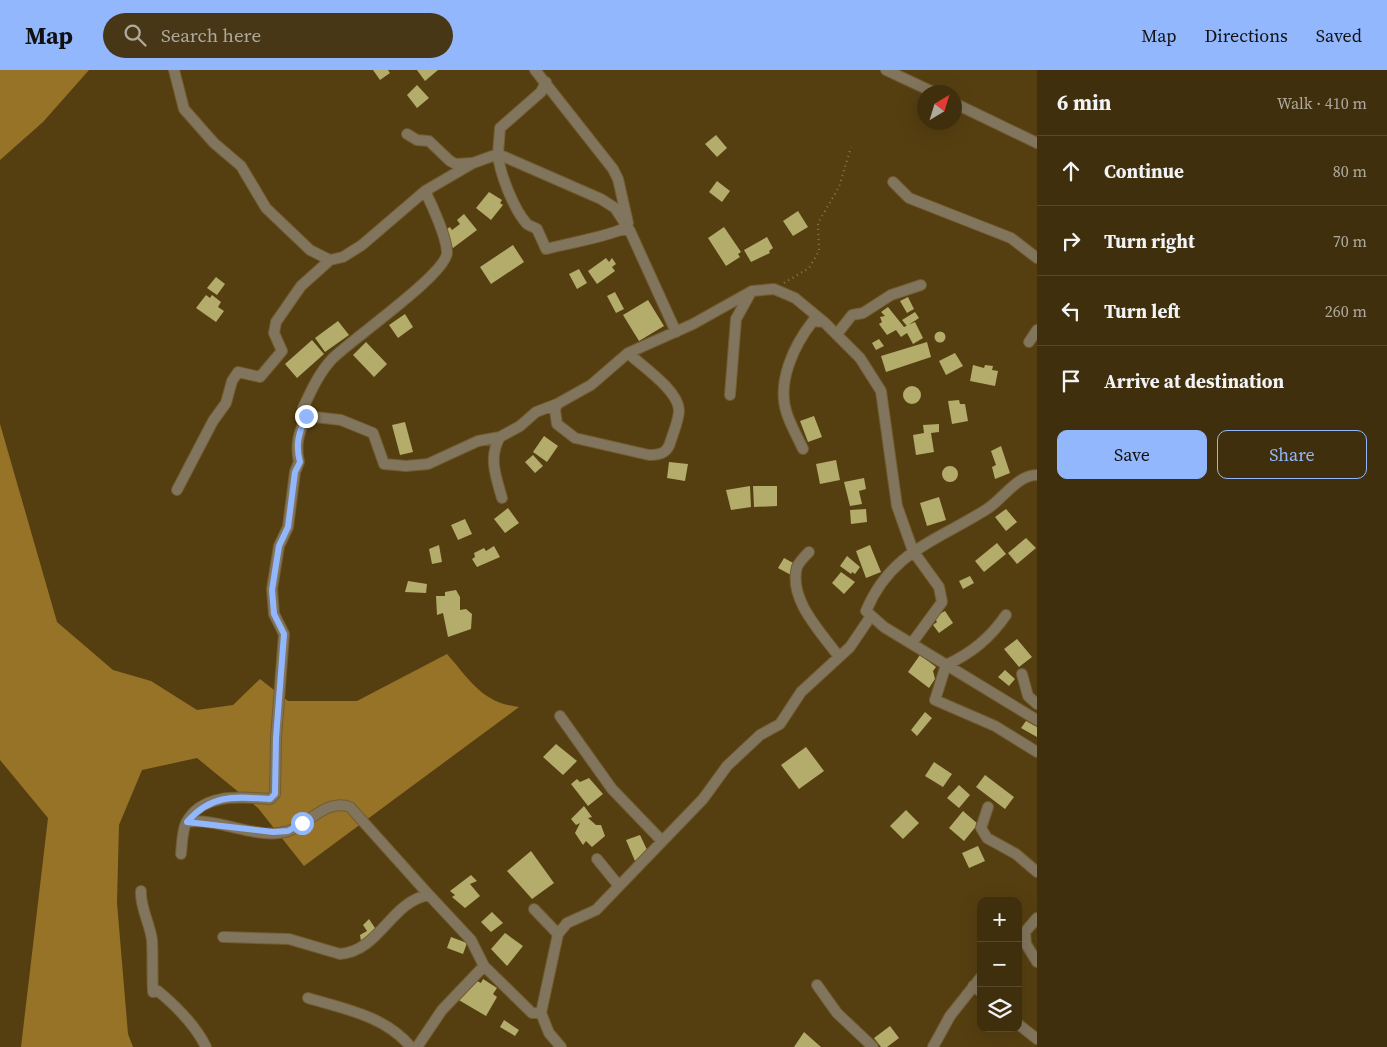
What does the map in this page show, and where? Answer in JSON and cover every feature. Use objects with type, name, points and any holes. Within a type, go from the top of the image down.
[{"type":"street","points":[[174,70],[184,108],[214,143],[241,166],[266,208],[310,250],[330,260]]},
{"type":"street","points":[[535,70],[613,169],[618,179],[630,231]]},
{"type":"street","points":[[890,71],[919,85]]},
{"type":"street","points":[[546,82],[541,92],[500,128],[499,165],[516,206],[528,225],[538,229],[546,249],[577,240],[602,238],[623,229],[630,231]]},
{"type":"street","points":[[962,107],[1037,144]]},
{"type":"street","points":[[407,134],[417,140],[429,141],[450,162],[456,164],[473,163]]},
{"type":"street","points":[[176,490],[213,421],[226,403],[232,381],[238,372],[260,376],[282,351],[274,333],[276,322],[301,286],[330,260],[343,257],[362,245],[425,192],[473,163],[498,154],[601,199],[615,208],[630,231],[676,332]]},
{"type":"street","points":[[893,182],[908,198],[1011,238],[1037,258]]},
{"type":"street","points":[[181,854],[187,822],[199,808],[231,796],[270,799],[275,794],[276,738],[284,634],[274,614],[272,590],[279,546],[288,527],[295,472],[300,462],[296,448],[306,416],[303,408],[317,378],[332,359],[429,278],[444,262],[447,252],[435,211],[425,192]]},
{"type":"street","points":[[837,334],[852,315],[863,312],[890,295],[921,285]]},
{"type":"street","points":[[306,416],[341,420],[373,433],[384,464],[406,466],[428,464],[478,441],[500,436],[520,426],[536,412],[557,404],[591,385],[628,353],[676,332],[752,291],[774,289],[795,298],[837,334],[860,358],[881,391],[897,506],[913,551],[939,587],[942,602],[912,643]]},
{"type":"street","points":[[730,395],[736,319],[752,291]]},
{"type":"street","points":[[804,449],[786,413],[784,380],[800,338],[813,321],[824,322]]},
{"type":"street","points":[[1029,342],[1037,330]]},
{"type":"street","points":[[557,404],[555,410],[557,424],[575,438],[649,456],[660,456],[669,449],[671,442],[679,410],[676,400],[671,390],[628,353]]},
{"type":"street","points":[[500,436],[495,446],[493,467],[502,498]]},
{"type":"street","points":[[1035,472],[1016,484],[988,508],[913,551],[888,573],[866,611],[884,627],[1037,720]]},
{"type":"street","points":[[809,552],[797,567],[796,588],[807,612],[839,657]]},
{"type":"street","points":[[1006,615],[993,633],[968,654],[946,665],[935,700],[995,726],[1037,752]]},
{"type":"street","points":[[561,1047],[549,1033],[541,1013],[558,934],[568,923],[596,910],[661,840],[703,799],[727,766],[760,735],[780,724],[802,692],[850,647],[871,616]]},
{"type":"street","points":[[1022,674],[1028,696],[1037,704]]},
{"type":"street","points":[[560,716],[612,789],[661,840]]},
{"type":"street","points":[[187,822],[260,832],[288,831],[331,806],[341,803],[350,807],[471,940],[484,966],[532,1013],[541,1013]]},
{"type":"street","points":[[988,807],[981,828],[987,838],[1016,854],[1037,872]]},
{"type":"street","points":[[597,858],[619,886]]},
{"type":"street","points":[[141,891],[140,902],[149,924],[152,941],[153,992],[158,991],[169,1000],[201,1036],[206,1047]]},
{"type":"street","points":[[223,937],[289,939],[340,954],[348,953],[375,938],[405,905],[416,898],[429,894]]},
{"type":"street","points":[[534,909],[558,934]]},
{"type":"street","points":[[1037,918],[1022,936],[1037,962]]},
{"type":"street","points":[[417,1047],[442,1010],[484,966]]},
{"type":"street","points":[[817,985],[837,1013],[873,1047]]},
{"type":"street","points":[[933,1047],[950,1016],[977,989]]},
{"type":"street","points":[[308,998],[370,1017],[400,1034],[411,1047]]},
{"type":"street","points":[[1022,1027],[1037,1039]]},
{"type":"path","points":[[774,289],[809,268],[819,251],[818,223],[839,187],[851,147]]},
{"type":"shaded area","points":[[0,70],[89,70],[43,122],[0,160]]},
{"type":"shaded area","points":[[0,424],[57,622],[113,670],[151,681],[197,710],[233,705],[260,679],[288,701],[357,701],[447,654],[470,681],[486,695],[506,705],[519,707],[304,866],[258,808],[197,758],[142,770],[119,825],[117,903],[128,1034],[133,1047],[21,1047],[48,818],[0,760]]},
{"type":"building","points":[[373,70],[388,70],[390,73],[380,80]]},
{"type":"building","points":[[417,70],[438,70],[425,81]]},
{"type":"building","points":[[417,85],[429,98],[417,108],[407,95]]},
{"type":"building","points":[[716,135],[727,148],[717,157],[705,144]]},
{"type":"building","points":[[717,181],[730,191],[722,202],[709,192]]},
{"type":"building","points":[[489,192],[502,200],[500,203],[503,205],[491,220],[476,208]]},
{"type":"building","points":[[798,211],[808,227],[793,236],[783,221]]},
{"type":"building","points":[[464,214],[477,230],[453,248],[441,233],[450,227],[452,230],[460,224],[457,220]]},
{"type":"building","points":[[724,227],[741,252],[738,254],[740,257],[726,266],[708,238]]},
{"type":"building","points":[[767,237],[773,248],[769,251],[770,253],[751,262],[744,250]]},
{"type":"building","points":[[513,245],[524,262],[491,284],[480,267]]},
{"type":"building","points":[[606,258],[609,262],[612,258],[616,264],[612,267],[615,271],[597,284],[588,271]]},
{"type":"building","points":[[579,269],[587,283],[577,289],[569,274]]},
{"type":"building","points":[[216,277],[225,284],[217,295],[207,288]]},
{"type":"building","points":[[615,292],[624,309],[616,313],[607,296]]},
{"type":"building","points":[[206,295],[210,298],[212,295],[221,302],[218,307],[224,311],[216,322],[196,308]]},
{"type":"building","points":[[908,297],[914,309],[907,313],[900,301]]},
{"type":"building","points":[[648,300],[664,326],[639,341],[623,315]]},
{"type":"building","points":[[888,307],[904,327],[915,322],[923,338],[913,344],[907,333],[901,337],[896,330],[887,335],[879,324],[882,322],[880,317],[885,316],[881,312]]},
{"type":"building","points":[[915,312],[919,318],[907,326],[902,320]]},
{"type":"building","points":[[405,314],[413,327],[398,338],[389,325]]},
{"type":"building","points":[[338,321],[349,335],[325,352],[315,338]]},
{"type":"building","points":[[938,332],[942,332],[945,337],[944,341],[938,342],[935,339],[935,335]]},
{"type":"building","points":[[879,339],[884,346],[876,350],[872,343]]},
{"type":"building","points":[[312,340],[324,354],[297,378],[285,364]]},
{"type":"building","points":[[366,342],[387,364],[374,377],[353,355]]},
{"type":"building","points":[[927,342],[931,357],[886,372],[881,356]]},
{"type":"building","points":[[955,353],[963,366],[946,375],[939,361]]},
{"type":"building","points":[[973,365],[984,368],[985,365],[993,366],[992,370],[998,371],[995,386],[970,381]]},
{"type":"building","points":[[912,386],[918,389],[921,395],[918,401],[912,404],[906,401],[903,395],[906,389]]},
{"type":"building","points":[[959,400],[960,404],[965,404],[968,421],[952,424],[948,401]]},
{"type":"building","points":[[814,416],[822,437],[808,442],[800,421]]},
{"type":"building","points":[[405,422],[413,452],[400,455],[392,425]]},
{"type":"building","points":[[939,424],[939,432],[931,433],[934,452],[916,455],[913,435],[924,433],[923,425]]},
{"type":"building","points":[[544,436],[558,446],[547,462],[533,452]]},
{"type":"building","points":[[1001,446],[1010,473],[995,479],[992,467],[996,465],[991,451]]},
{"type":"building","points":[[533,455],[543,466],[535,473],[525,462]]},
{"type":"building","points":[[836,460],[840,480],[820,484],[816,464]]},
{"type":"building","points":[[669,462],[688,464],[685,481],[667,478]]},
{"type":"building","points":[[947,466],[953,466],[958,471],[956,480],[947,482],[942,477],[942,471]]},
{"type":"building","points":[[864,478],[866,489],[859,491],[862,504],[850,506],[844,482]]},
{"type":"building","points":[[750,486],[751,507],[731,510],[726,490]]},
{"type":"building","points":[[753,486],[777,486],[777,506],[754,507]]},
{"type":"building","points":[[939,497],[946,520],[927,526],[920,503]]},
{"type":"building","points":[[508,508],[519,523],[505,533],[494,519]]},
{"type":"building","points":[[866,509],[867,522],[851,524],[850,510]]},
{"type":"building","points":[[1006,509],[1017,522],[1006,531],[995,517]]},
{"type":"building","points":[[465,519],[472,534],[458,540],[451,525]]},
{"type":"building","points":[[1026,538],[1036,548],[1017,564],[1008,553]]},
{"type":"building","points":[[997,543],[1006,554],[984,572],[975,561]]},
{"type":"building","points":[[439,545],[442,562],[432,564],[429,549]]},
{"type":"building","points":[[870,545],[881,572],[866,578],[856,551]]},
{"type":"building","points":[[494,546],[500,557],[477,567],[472,559],[475,557],[474,553],[484,548],[486,551]]},
{"type":"building","points":[[847,556],[860,567],[855,574],[852,572],[851,574],[840,566]]},
{"type":"building","points":[[784,558],[797,565],[791,575],[778,568]]},
{"type":"building","points":[[841,572],[855,582],[844,594],[832,583]]},
{"type":"building","points":[[970,576],[974,583],[963,589],[959,581]]},
{"type":"building","points":[[408,581],[427,584],[426,593],[405,592]]},
{"type":"building","points":[[456,590],[460,597],[460,610],[466,609],[472,614],[471,629],[448,637],[443,613],[437,615],[436,596],[445,596],[445,592]]},
{"type":"building","points":[[945,611],[953,623],[939,633],[933,625],[937,622],[934,617]]},
{"type":"building","points":[[1017,639],[1032,657],[1019,667],[1004,649]]},
{"type":"building","points":[[920,655],[936,667],[933,671],[935,679],[929,688],[908,672]]},
{"type":"building","points":[[1005,670],[1015,679],[1009,686],[998,677]]},
{"type":"building","points":[[925,712],[932,718],[917,736],[911,730]]},
{"type":"building","points":[[1026,721],[1037,727],[1037,737],[1021,728]]},
{"type":"building","points":[[556,744],[577,761],[563,775],[543,757]]},
{"type":"building","points":[[806,747],[824,771],[799,789],[781,765]]},
{"type":"building","points":[[934,762],[952,774],[943,787],[925,776]]},
{"type":"building","points":[[985,775],[1014,797],[1005,809],[976,787]]},
{"type":"building","points":[[589,778],[603,794],[588,806],[571,784],[577,779],[580,782]]},
{"type":"building","points":[[959,785],[970,795],[959,808],[947,798]]},
{"type":"building","points":[[584,806],[592,817],[588,818],[596,825],[601,825],[605,836],[592,847],[586,841],[583,845],[575,833],[580,823],[576,825],[571,819]]},
{"type":"building","points":[[906,810],[919,823],[903,839],[890,826]]},
{"type":"building","points":[[963,811],[978,824],[964,841],[949,828]]},
{"type":"building","points":[[640,835],[649,854],[635,861],[626,840]]},
{"type":"building","points":[[978,846],[985,861],[969,868],[962,853]]},
{"type":"building","points":[[531,851],[554,883],[532,899],[507,871]]},
{"type":"building","points":[[471,875],[477,881],[470,884],[480,896],[465,908],[452,897],[455,895],[450,891]]},
{"type":"building","points":[[492,912],[503,923],[491,932],[481,922]]},
{"type":"building","points":[[369,919],[377,931],[361,941],[360,935],[367,931],[363,925]]},
{"type":"building","points":[[505,933],[523,946],[507,966],[491,949]]},
{"type":"building","points":[[451,937],[467,943],[463,954],[447,948]]},
{"type":"building","points":[[473,979],[481,983],[483,979],[497,988],[493,994],[497,997],[486,1016],[457,999]]},
{"type":"building","points":[[504,1020],[519,1030],[515,1036],[500,1027]]},
{"type":"building","points":[[890,1026],[899,1038],[887,1047],[881,1047],[874,1038]]},
{"type":"building","points":[[804,1032],[821,1047],[794,1047]]},
{"type":"route","points":[[302,823],[288,831],[260,832],[192,821],[187,822],[199,808],[231,796],[274,798],[276,738],[284,634],[274,614],[272,590],[279,546],[288,527],[295,472],[300,462],[296,448],[298,437],[306,416]]}]
